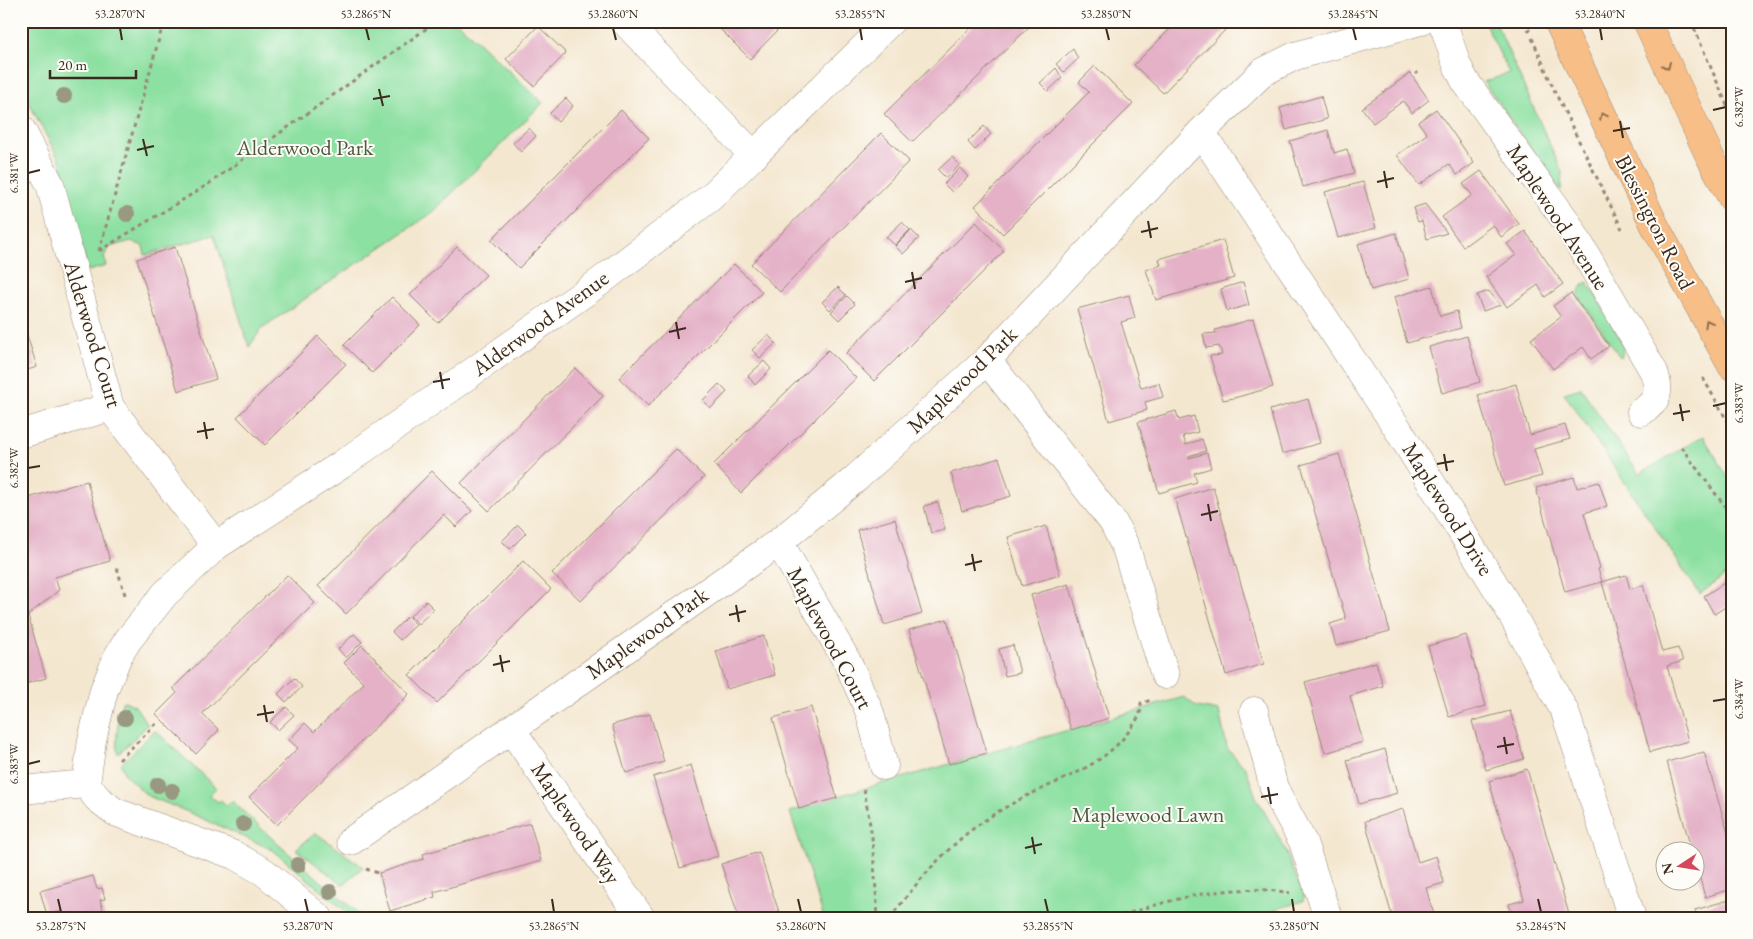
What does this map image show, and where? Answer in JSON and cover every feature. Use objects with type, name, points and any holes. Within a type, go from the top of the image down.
[{"type":"main road","name":"Blessington Road","points":[[1558,21],[1655,226],[1732,366]]},
{"type":"main road","points":[[1647,21],[1709,155],[1732,198]]},
{"type":"street","points":[[624,21],[754,156]]},
{"type":"street","name":"Alderwood Avenue","points":[[86,784],[92,740],[104,690],[118,656],[128,640],[165,594],[216,546],[340,465],[596,284],[711,197],[891,21]]},
{"type":"street","name":"Maplewood Avenue","points":[[1441,21],[1465,81],[1566,221],[1654,372],[1658,390],[1656,398],[1653,405],[1641,412]]},
{"type":"street","name":"Maplewood Park","points":[[351,841],[779,542],[854,480],[987,360],[1253,80],[1273,66],[1295,56],[1408,24]]},
{"type":"street","name":"Alderwood Court","points":[[21,129],[50,184],[110,407],[216,546]]},
{"type":"street","name":"Maplewood Drive","points":[[1202,132],[1396,426],[1504,600],[1564,712],[1632,918]]},
{"type":"street","points":[[987,360],[1113,522],[1120,534],[1165,675]]},
{"type":"street","points":[[21,434],[110,407]]},
{"type":"street","name":"Maplewood Court","points":[[779,542],[849,665],[870,714],[884,766]]},
{"type":"street","points":[[1254,711],[1274,788],[1303,842],[1328,918]]},
{"type":"street","name":"Maplewood Way","points":[[511,729],[640,918]]},
{"type":"street","points":[[21,790],[86,784],[98,799],[115,812],[234,855],[264,872],[319,918]]},
{"type":"path","points":[[164,21],[99,251],[208,185],[437,21]]},
{"type":"path","points":[[1691,21],[1732,117]]},
{"type":"path","points":[[1681,447],[1732,516]]},
{"type":"path","points":[[117,568],[128,603]]},
{"type":"path","points":[[890,918],[936,860],[971,830],[1008,806],[1081,772],[1102,760],[1126,736],[1141,714],[1141,703]]},
{"type":"path","points":[[119,760],[157,723]]},
{"type":"path","points":[[864,789],[872,837],[878,918]]},
{"type":"path","points":[[366,869],[378,873]]},
{"type":"path","points":[[1115,918],[1156,905],[1214,892],[1258,889],[1290,892],[1294,895]]},
{"type":"green space","name":"Alderwood Park","points":[[21,21],[456,21],[543,103],[432,213],[262,328],[249,347],[214,235],[145,255],[143,246],[131,241],[110,247],[104,256],[106,266],[88,271],[61,163],[21,88]]},
{"type":"green space","points":[[1484,21],[1495,21],[1562,172],[1561,191],[1484,82],[1509,73]]},
{"type":"green space","points":[[1588,282],[1623,344],[1622,356],[1620,357],[1579,297],[1580,288]]},
{"type":"green space","points":[[1581,388],[1639,474],[1703,436],[1732,484],[1732,570],[1700,594],[1564,393]]},
{"type":"green space","name":"Maplewood Lawn","points":[[1184,697],[1197,707],[1219,711],[1227,748],[1246,769],[1256,797],[1282,843],[1304,896],[1303,901],[1247,918],[824,918],[790,812],[838,796]]},
{"type":"green space","points":[[125,701],[135,706],[148,725],[118,754],[117,728],[122,702]]},
{"type":"green space","points":[[156,731],[216,788],[209,795],[218,802],[221,800],[226,805],[232,801],[279,845],[364,918],[354,918],[273,850],[148,796],[125,775],[121,764]]},
{"type":"green space","points":[[316,833],[363,867],[343,885],[296,849]]},
{"type":"building","points":[[712,21],[768,21],[777,31],[750,59]]},
{"type":"building","points":[[978,21],[1035,21],[912,142],[884,114]]},
{"type":"building","points":[[1178,21],[1234,21],[1163,93],[1134,65]]},
{"type":"building","points":[[538,26],[566,53],[534,86],[506,59]]},
{"type":"building","points":[[1073,49],[1078,59],[1064,72],[1056,64]]},
{"type":"building","points":[[1095,66],[1133,104],[1003,234],[975,206],[1089,92],[1079,82]]},
{"type":"building","points":[[1056,68],[1062,78],[1048,91],[1040,83]]},
{"type":"building","points":[[1410,73],[1429,100],[1412,113],[1403,101],[1373,123],[1362,108]]},
{"type":"building","points":[[1321,96],[1327,119],[1286,130],[1280,108]]},
{"type":"building","points":[[566,98],[573,106],[558,122],[550,113]]},
{"type":"building","points":[[1436,109],[1474,163],[1457,175],[1449,164],[1419,185],[1397,155],[1427,134],[1418,122]]},
{"type":"building","points":[[621,110],[649,138],[519,268],[491,240]]},
{"type":"building","points":[[984,126],[991,134],[975,150],[968,142]]},
{"type":"building","points":[[529,128],[536,136],[521,152],[513,143]]},
{"type":"building","points":[[1328,130],[1334,153],[1347,149],[1354,173],[1303,187],[1290,141]]},
{"type":"building","points":[[881,133],[909,161],[780,292],[751,264]]},
{"type":"building","points":[[952,157],[960,165],[946,178],[938,170]]},
{"type":"building","points":[[960,168],[968,177],[952,192],[944,184]]},
{"type":"building","points":[[1481,171],[1519,224],[1501,237],[1493,225],[1463,247],[1442,217],[1472,195],[1463,184]]},
{"type":"building","points":[[1363,182],[1376,228],[1338,238],[1325,192]]},
{"type":"building","points":[[1425,204],[1447,233],[1427,239],[1422,221],[1418,222],[1413,208]]},
{"type":"building","points":[[902,222],[910,230],[895,245],[886,237]]},
{"type":"building","points":[[976,222],[1004,251],[874,381],[846,353]]},
{"type":"building","points":[[911,230],[919,238],[903,254],[895,246]]},
{"type":"building","points":[[1525,231],[1563,284],[1545,297],[1538,285],[1507,307],[1486,277],[1516,255],[1507,244]]},
{"type":"building","points":[[1396,233],[1409,279],[1371,290],[1358,244]]},
{"type":"building","points":[[1223,240],[1234,278],[1156,300],[1146,270],[1161,265],[1159,259]]},
{"type":"building","points":[[175,247],[216,379],[178,391],[137,259]]},
{"type":"building","points":[[457,247],[486,275],[438,323],[410,295]]},
{"type":"building","points":[[734,264],[762,292],[648,406],[619,378]]},
{"type":"building","points":[[1243,282],[1249,305],[1227,311],[1221,289]]},
{"type":"building","points":[[1432,286],[1440,316],[1457,311],[1461,328],[1407,343],[1394,297]]},
{"type":"building","points":[[838,287],[846,295],[830,310],[822,302]]},
{"type":"building","points":[[1489,291],[1500,305],[1483,311],[1477,295]]},
{"type":"building","points":[[1571,293],[1609,346],[1591,359],[1583,347],[1553,369],[1531,339],[1561,317],[1553,306]]},
{"type":"building","points":[[1129,295],[1135,318],[1121,322],[1141,388],[1159,383],[1163,397],[1145,402],[1147,410],[1109,421],[1077,309]]},
{"type":"building","points":[[847,296],[855,304],[839,320],[831,312]]},
{"type":"building","points":[[392,297],[420,325],[372,373],[344,345]]},
{"type":"building","points":[[21,316],[37,367],[21,372]]},
{"type":"building","points":[[1253,319],[1273,387],[1223,400],[1210,356],[1222,355],[1221,351],[1219,346],[1206,348],[1203,334],[1216,333],[1215,330]]},
{"type":"building","points":[[768,335],[776,343],[760,358],[752,350]]},
{"type":"building","points":[[318,336],[346,364],[265,445],[237,417]]},
{"type":"building","points":[[1467,336],[1480,382],[1442,393],[1429,347]]},
{"type":"building","points":[[828,350],[856,378],[741,493],[714,464]]},
{"type":"building","points":[[764,361],[771,369],[755,385],[748,376]]},
{"type":"building","points":[[575,368],[603,396],[489,511],[461,483]]},
{"type":"building","points":[[719,384],[727,392],[711,408],[703,400]]},
{"type":"building","points":[[1516,384],[1530,435],[1565,425],[1570,439],[1534,449],[1542,476],[1504,486],[1478,395]]},
{"type":"building","points":[[1308,399],[1320,443],[1282,454],[1270,410]]},
{"type":"building","points":[[1176,411],[1179,420],[1194,416],[1198,432],[1183,436],[1186,445],[1202,439],[1206,451],[1189,456],[1189,458],[1207,453],[1211,468],[1194,473],[1197,482],[1159,493],[1138,422]]},
{"type":"building","points":[[676,449],[704,477],[581,601],[552,573]]},
{"type":"building","points":[[1339,454],[1390,631],[1336,646],[1330,624],[1346,619],[1301,465]]},
{"type":"building","points":[[999,458],[1011,496],[962,511],[951,473]]},
{"type":"building","points":[[432,471],[472,511],[456,527],[444,515],[346,614],[318,586]]},
{"type":"building","points":[[1574,477],[1577,488],[1599,482],[1607,506],[1584,513],[1600,568],[1598,569],[1602,582],[1565,592],[1536,488]]},
{"type":"building","points":[[87,481],[110,561],[55,577],[59,590],[28,615],[46,678],[21,685],[21,500]]},
{"type":"building","points":[[1213,487],[1264,664],[1226,675],[1175,499]]},
{"type":"building","points":[[938,502],[945,530],[931,533],[924,506]]},
{"type":"building","points":[[895,519],[922,614],[884,625],[857,530]]},
{"type":"building","points":[[518,525],[526,533],[510,549],[502,541]]},
{"type":"building","points":[[1046,526],[1060,575],[1022,586],[1008,537]]},
{"type":"building","points":[[523,561],[551,589],[437,703],[409,675]]},
{"type":"building","points":[[287,575],[315,603],[202,714],[219,730],[196,754],[156,714],[177,693],[173,688]]},
{"type":"building","points":[[1626,575],[1630,589],[1643,585],[1662,652],[1678,648],[1683,661],[1667,666],[1688,741],[1650,752],[1602,582]]},
{"type":"building","points":[[1732,578],[1732,603],[1714,614],[1704,596]]},
{"type":"building","points":[[1069,584],[1109,718],[1071,730],[1031,595]]},
{"type":"building","points":[[426,601],[434,609],[418,624],[410,616]]},
{"type":"building","points":[[408,616],[416,625],[400,640],[392,632]]},
{"type":"building","points":[[947,619],[987,753],[949,764],[909,630]]},
{"type":"building","points":[[354,634],[362,642],[346,658],[338,649]]},
{"type":"building","points":[[1466,635],[1486,706],[1449,717],[1428,646]]},
{"type":"building","points":[[764,636],[775,675],[727,689],[716,651]]},
{"type":"building","points":[[362,645],[409,694],[277,825],[249,797],[298,748],[289,740],[305,723],[314,732],[364,683],[344,663]]},
{"type":"building","points":[[1013,645],[1020,673],[1005,676],[999,649]]},
{"type":"building","points":[[1376,662],[1383,686],[1350,696],[1363,742],[1325,753],[1305,682]]},
{"type":"building","points":[[294,678],[302,687],[286,702],[278,694]]},
{"type":"building","points":[[286,707],[294,715],[278,730],[270,722]]},
{"type":"building","points":[[811,707],[837,798],[799,809],[773,718]]},
{"type":"building","points":[[1510,711],[1524,759],[1486,770],[1472,721]]},
{"type":"building","points":[[650,714],[664,762],[626,773],[612,725]]},
{"type":"building","points":[[1385,749],[1397,793],[1359,804],[1347,760]]},
{"type":"building","points":[[1704,752],[1732,847],[1732,889],[1705,897],[1706,842],[1689,842],[1667,762]]},
{"type":"building","points":[[691,765],[718,856],[680,868],[653,777]]},
{"type":"building","points":[[1527,769],[1570,918],[1513,918],[1509,904],[1524,900],[1489,781]]},
{"type":"building","points":[[1403,809],[1418,862],[1436,856],[1444,883],[1426,888],[1435,918],[1393,918],[1390,909],[1365,821]]},
{"type":"building","points":[[530,823],[541,861],[434,892],[435,897],[390,911],[379,873],[424,859],[423,854]]},
{"type":"building","points":[[759,852],[781,918],[739,918],[721,864]]},
{"type":"building","points":[[93,876],[97,889],[102,888],[105,899],[100,900],[105,918],[64,918],[62,911],[47,915],[40,891]]},
{"type":"building","points":[[1732,899],[1732,918],[1697,918],[1695,910]]},
{"type":"building","points":[[185,913],[186,918],[171,918],[171,917]]}]
